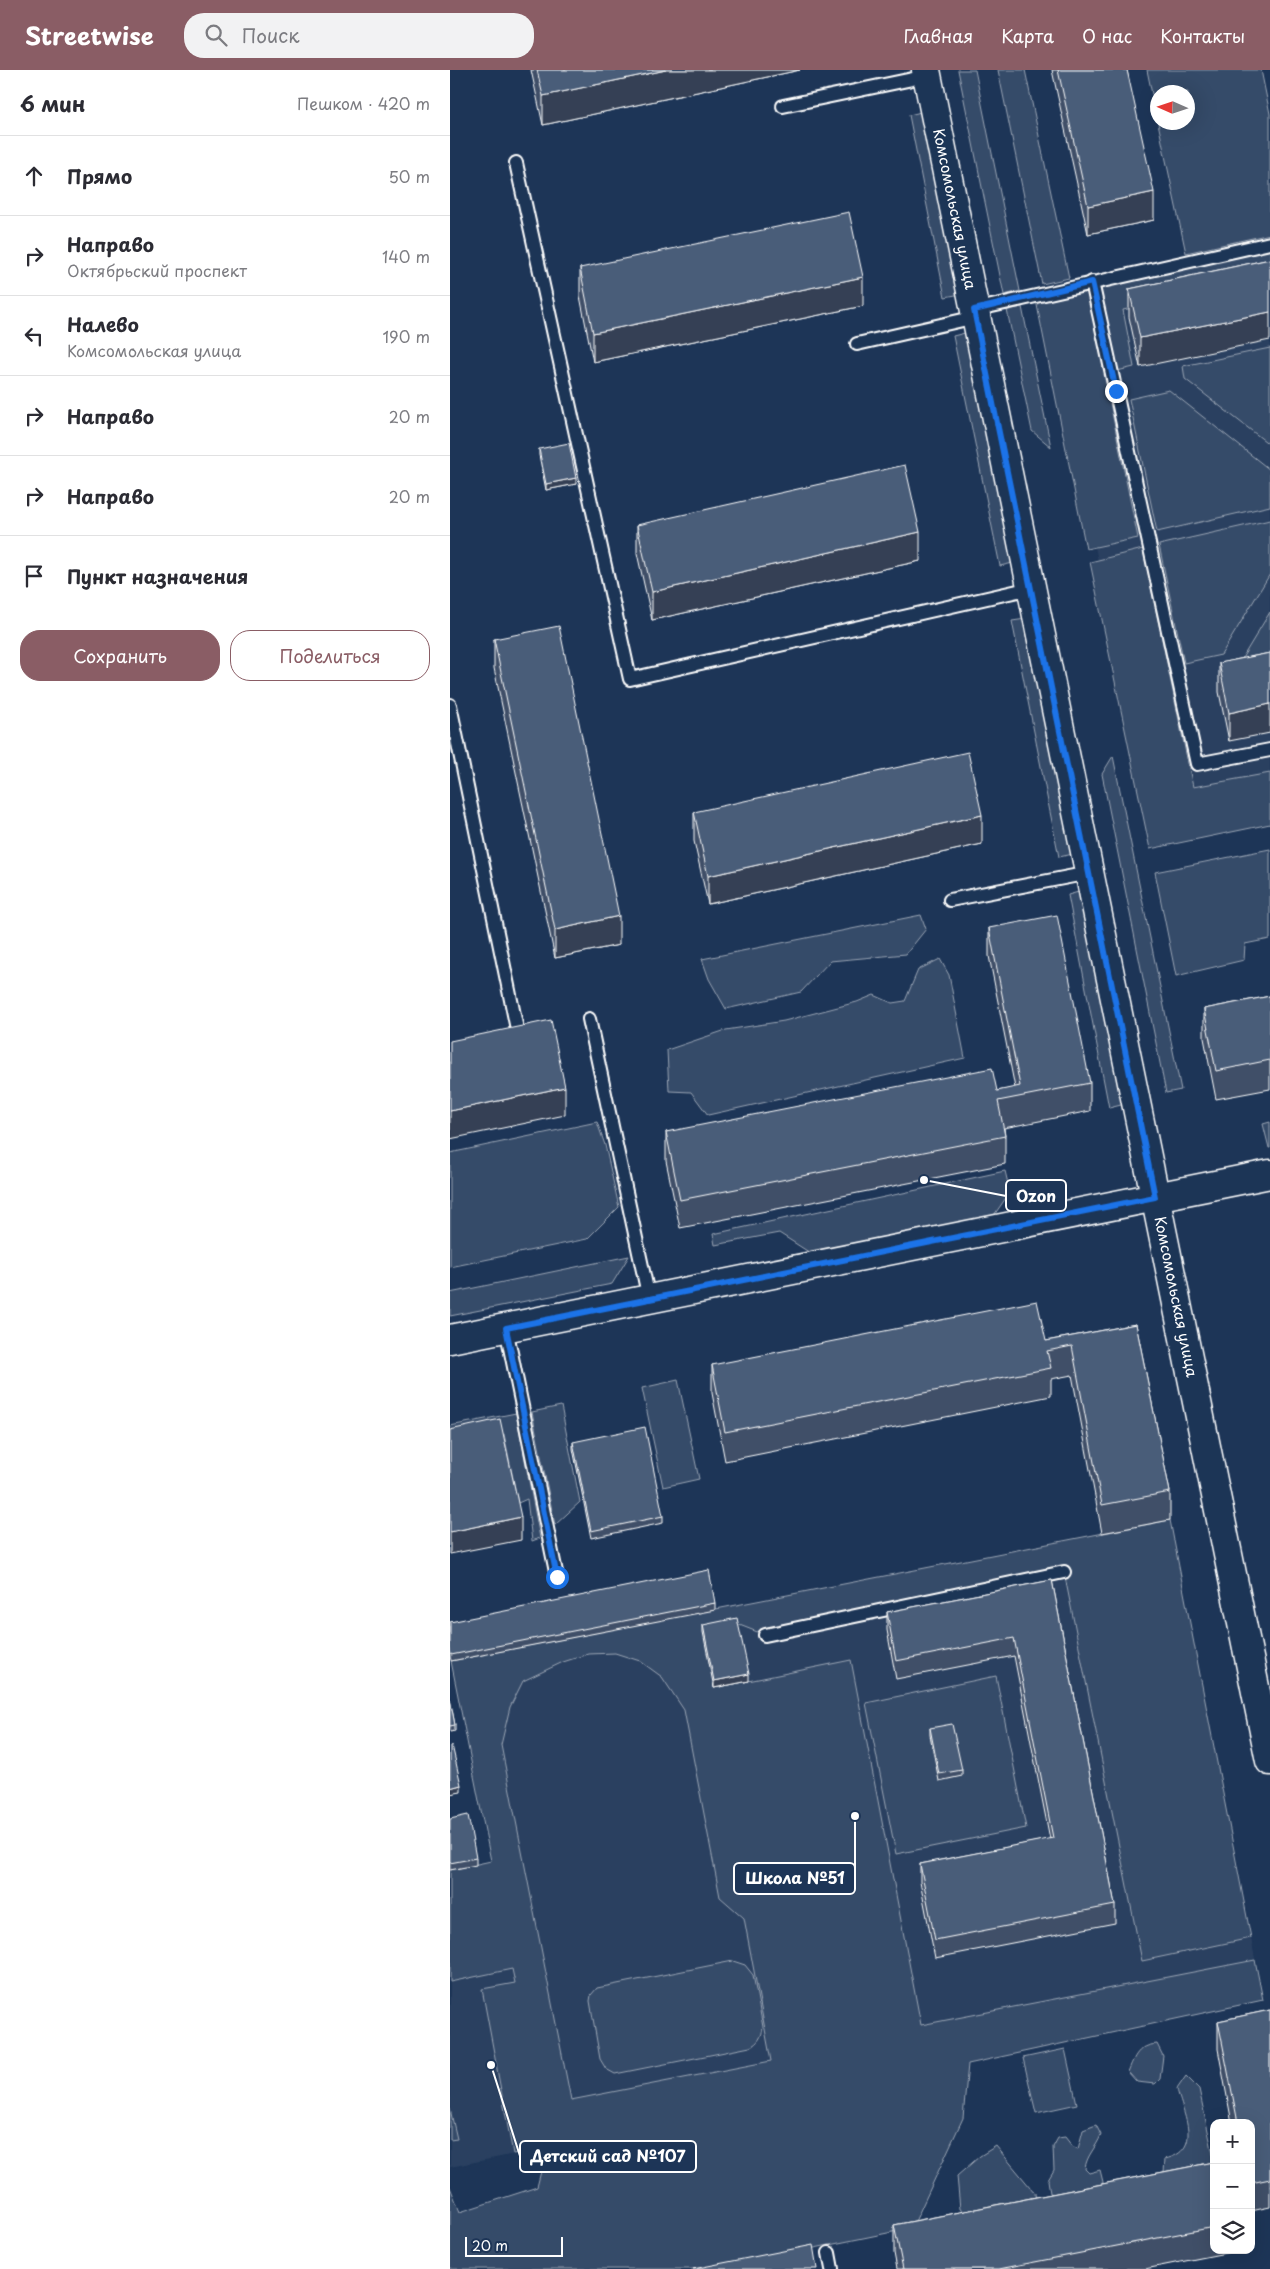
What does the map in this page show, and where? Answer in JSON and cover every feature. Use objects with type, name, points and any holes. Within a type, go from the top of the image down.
[{"type":"street","name":"Комсомольская улица","points":[[926,73],[1270,1761]]},
{"type":"street","points":[[450,1339],[1270,1174]]},
{"type":"lane","points":[[783,106],[926,73]]},
{"type":"lane","points":[[516,163],[630,679],[1031,588]]},
{"type":"lane","points":[[857,344],[1092,282],[1270,243]]},
{"type":"lane","points":[[1092,282],[1197,764],[1270,750]]},
{"type":"lane","points":[[450,705],[518,1034]]},
{"type":"lane","points":[[950,900],[1089,872]]},
{"type":"lane","points":[[589,1020],[649,1299]]},
{"type":"lane","points":[[506,1328],[557,1577]]},
{"type":"lane","points":[[765,1636],[1064,1572]]},
{"type":"lane","points":[[830,2253],[832,2269]]},
{"type":"shaded area","points":[[958,70],[975,70],[1020,291],[1004,295]]},
{"type":"shaded area","points":[[998,70],[1025,70],[1069,278],[1042,284]]},
{"type":"shaded area","points":[[1147,70],[1261,70],[1270,114],[1270,234],[1186,253],[1160,130],[1195,130],[1195,85],[1150,85]]},
{"type":"shaded area","points":[[925,111],[961,294],[945,297],[909,115]]},
{"type":"shaded area","points":[[1270,250],[1270,277],[1123,310],[1134,367],[1104,374],[1138,538],[1086,549],[1036,300]]},
{"type":"shaded area","points":[[1270,258],[1270,801],[1153,826],[1045,305]]},
{"type":"shaded area","points":[[1022,307],[1051,447],[1032,431],[1007,310]]},
{"type":"shaded area","points":[[969,332],[1013,563],[1000,566],[953,336]]},
{"type":"shaded area","points":[[1270,348],[1270,445],[1185,379],[1183,366]]},
{"type":"shaded area","points":[[1169,390],[1270,470],[1270,506],[1157,532],[1129,399]]},
{"type":"shaded area","points":[[1270,520],[1270,574],[1221,655],[1184,663],[1159,545]]},
{"type":"shaded area","points":[[1143,549],[1193,787],[1270,773],[1270,824],[1150,849],[1090,562]]},
{"type":"shaded area","points":[[1270,612],[1270,669],[1241,660]]},
{"type":"shaded area","points":[[1026,619],[1073,854],[1059,857],[1012,621]]},
{"type":"shaded area","points":[[1113,756],[1181,1090],[1166,1093],[1102,774]]},
{"type":"shaded area","points":[[1270,849],[1270,939],[1245,944],[1244,960],[1176,976],[1155,872]]},
{"type":"shaded area","points":[[1082,891],[1125,1104],[1109,1108],[1068,895]]},
{"type":"shaded area","points":[[921,915],[926,929],[906,954],[830,961],[801,992],[726,1009],[709,979],[702,959]]},
{"type":"shaded area","points":[[940,959],[949,975],[965,1058],[708,1115],[691,1092],[669,1091],[667,1050],[726,1030],[784,1021],[857,1002],[874,995],[892,1003],[905,1001],[918,970]]},
{"type":"shaded area","points":[[597,1122],[605,1145],[619,1207],[587,1239],[450,1267],[450,1153]]},
{"type":"shaded area","points":[[1270,1122],[1270,1148],[1269,1148],[1263,1124]]},
{"type":"shaded area","points":[[1005,1171],[1010,1192],[992,1218],[815,1256],[779,1233],[715,1245],[713,1234]]},
{"type":"shaded area","points":[[629,1256],[612,1284],[450,1316],[450,1293]]},
{"type":"shaded area","points":[[678,1380],[699,1479],[663,1487],[642,1388]]},
{"type":"shaded area","points":[[561,1406],[580,1502],[555,1525],[532,1412]]},
{"type":"shaded area","points":[[516,1413],[540,1538],[532,1541],[527,1499],[518,1503],[504,1434],[450,1444],[450,1426]]},
{"type":"shaded area","points":[[1170,1520],[1263,2000],[884,2080],[450,2167],[450,1870],[491,1861],[451,1661]]},
{"type":"shaded area","points":[[1170,1520],[1251,1938],[1142,1961],[1064,1572],[765,1635],[737,1624],[714,1688],[851,1660],[921,2025],[1255,1960],[1263,2000],[968,2064],[963,2118],[912,2228],[712,2269],[450,2269],[450,2187],[460,2212],[537,2187],[547,2148],[513,2154],[482,1989],[515,1983],[512,1969],[450,1982],[450,1870],[491,1861],[451,1661]],"holes":[[[615,1653],[640,1661],[662,1677],[684,1710],[720,1897],[744,1918],[771,2061],[571,2100],[501,1745],[510,1707],[523,1681],[563,1662],[588,1654]]]},
{"type":"shaded area","points":[[996,1676],[1026,1828],[896,1854],[866,1703]]},
{"type":"shaded area","points":[[733,1961],[745,1965],[753,1975],[763,2027],[761,2037],[755,2044],[750,2047],[615,2074],[606,2069],[600,2059],[590,2001],[591,1995],[597,1988]]},
{"type":"shaded area","points":[[1157,2044],[1163,2056],[1160,2079],[1155,2084],[1137,2082],[1128,2072],[1133,2061],[1141,2049]]},
{"type":"shaded area","points":[[1065,2049],[1077,2104],[1036,2113],[1023,2058]]},
{"type":"shaded area","points":[[1186,2076],[1199,2089],[1210,2140],[1210,2167],[1169,2177],[1164,2172],[1165,2159],[1177,2154],[1184,2148],[1188,2140],[1186,2120],[1177,2089]]},
{"type":"shaded area","points":[[450,2109],[457,2139],[450,2140]]},
{"type":"shaded area","points":[[1096,2125],[1101,2135],[1087,2160],[1085,2169],[1089,2173],[1100,2170],[1103,2182],[1101,2191],[1063,2199],[1050,2193],[1048,2180],[1054,2170],[1053,2147],[1058,2138],[1065,2137],[1072,2146],[1078,2149],[1083,2130]]},
{"type":"shaded area","points":[[996,2146],[1035,2193],[1036,2204],[970,2217],[960,2209],[957,2176],[980,2156]]},
{"type":"building","points":[[537,70],[666,70],[543,96]]},
{"type":"building","points":[[1058,70],[1127,70],[1154,192],[1088,206]]},
{"type":"building","points":[[849,212],[863,277],[593,333],[580,268]]},
{"type":"building","points":[[1270,259],[1270,312],[1140,338],[1129,289]]},
{"type":"building","points":[[569,443],[576,478],[546,484],[539,449]]},
{"type":"building","points":[[905,465],[920,532],[652,592],[637,525]]},
{"type":"building","points":[[559,626],[619,916],[555,930],[494,639]]},
{"type":"building","points":[[1270,653],[1270,704],[1229,713],[1219,663]]},
{"type":"building","points":[[968,752],[982,815],[708,876],[694,812]]},
{"type":"building","points":[[1057,915],[1090,1083],[998,1101],[1005,1136],[680,1200],[666,1132],[992,1068],[997,1091],[1020,1086],[989,928]]},
{"type":"building","points":[[1270,996],[1270,1060],[1216,1071],[1204,1009]]},
{"type":"building","points":[[551,1020],[565,1087],[450,1111],[450,1041]]},
{"type":"building","points":[[1037,1301],[1046,1341],[1136,1324],[1170,1492],[1102,1505],[1072,1346],[1047,1351],[1051,1368],[725,1432],[712,1365]]},
{"type":"building","points":[[500,1419],[521,1517],[450,1532],[450,1430]]},
{"type":"building","points":[[645,1427],[663,1516],[591,1531],[573,1442]]},
{"type":"building","points":[[709,1570],[715,1603],[451,1655],[450,1622]]},
{"type":"building","points":[[1052,1580],[1115,1905],[935,1940],[920,1864],[1053,1838],[1014,1638],[896,1661],[887,1612]]},
{"type":"building","points":[[737,1618],[749,1674],[714,1681],[703,1625]]},
{"type":"building","points":[[450,1699],[455,1725],[450,1726]]},
{"type":"building","points":[[952,1724],[962,1770],[939,1774],[930,1728]]},
{"type":"building","points":[[452,1745],[461,1785],[450,1788],[450,1746]]},
{"type":"building","points":[[468,1815],[476,1858],[450,1863],[450,1819]]},
{"type":"building","points":[[1270,2010],[1270,2179],[1255,2182],[1255,2119],[1237,2119],[1218,2021]]},
{"type":"building","points":[[1210,2163],[1210,2228],[999,2269],[903,2269],[894,2225]]},
{"type":"building","points":[[813,2245],[817,2269],[693,2269]]},
{"type":"place","name":"Ozon","points":[[924,1180]]},
{"type":"place","name":"Школа №51","points":[[855,1816]]},
{"type":"place","name":"Детский сад №107","points":[[491,2065]]},
{"type":"route","points":[[557,1577],[506,1328],[1155,1197],[974,310],[1092,282],[1116,391]]}]
